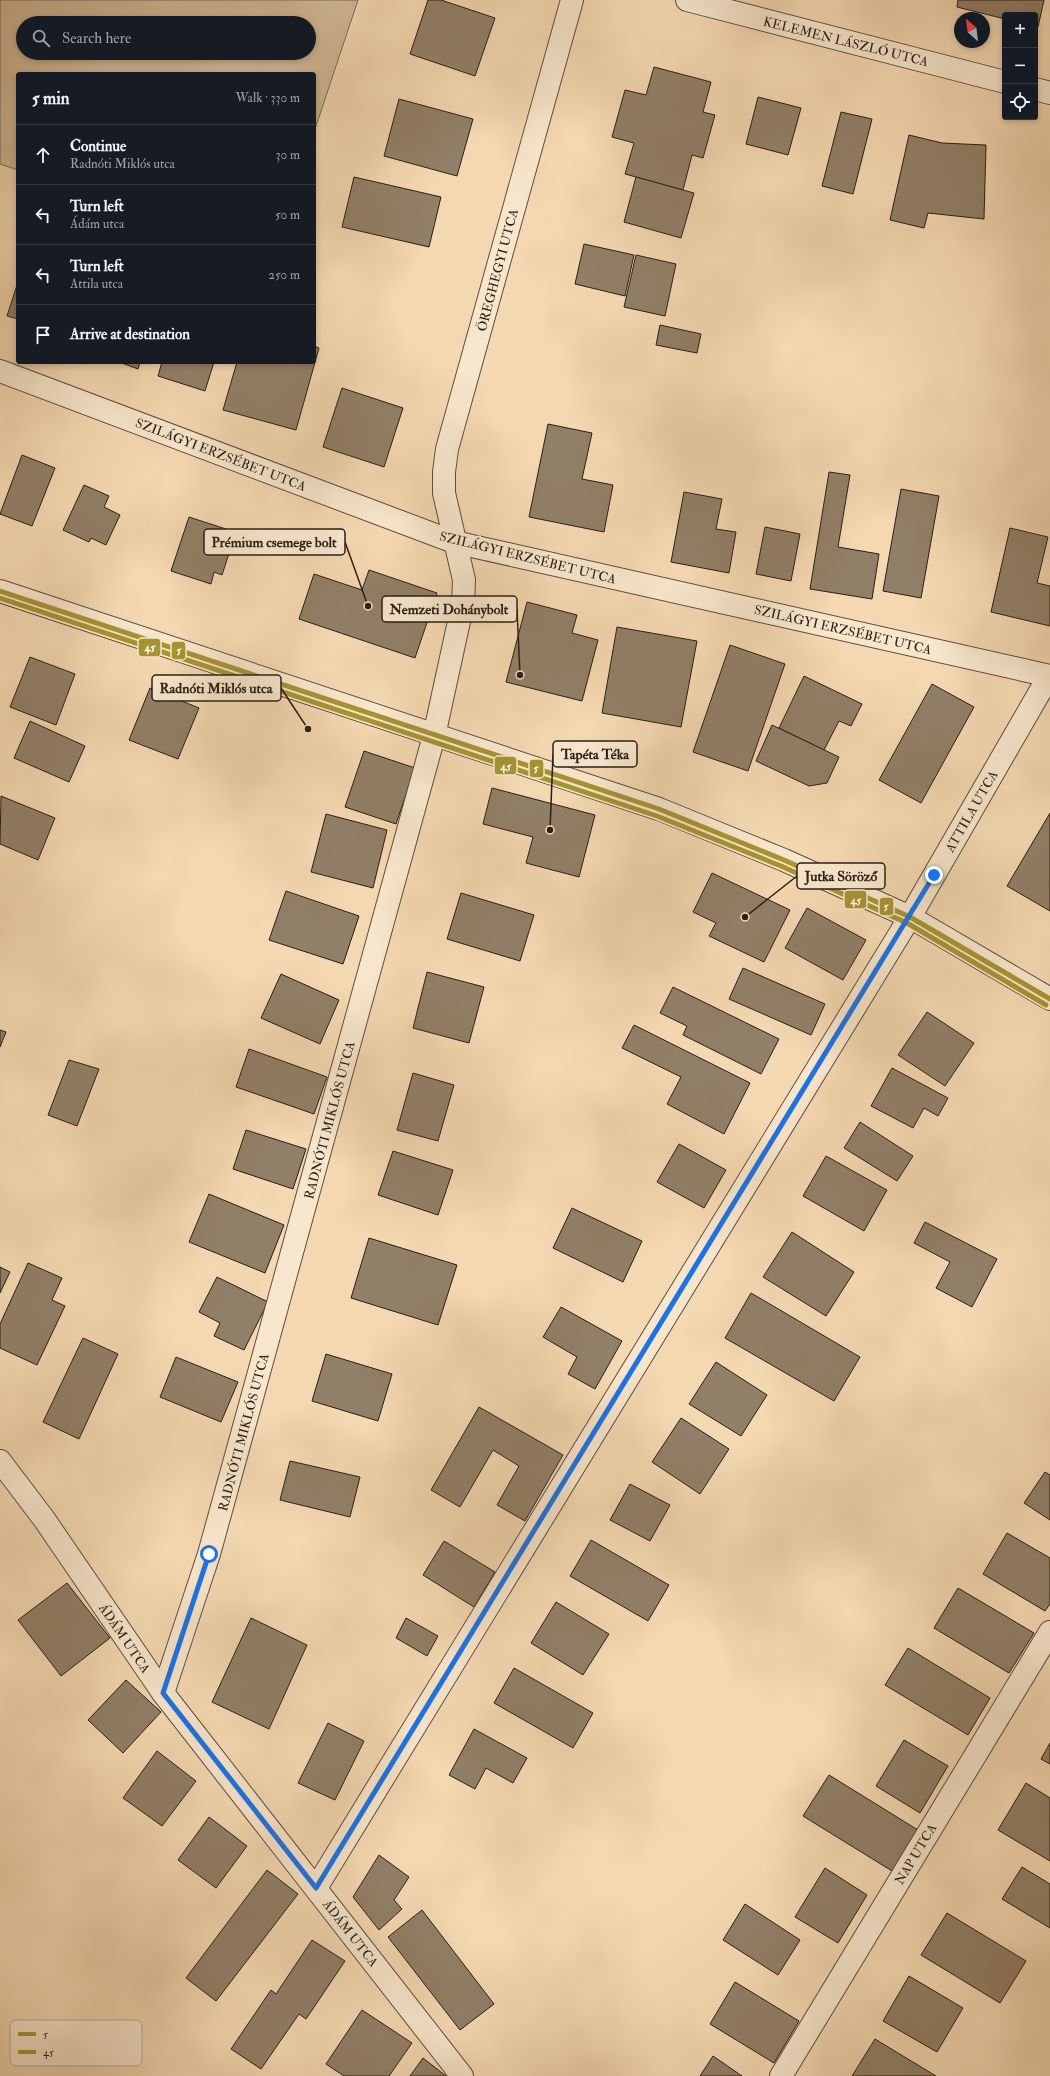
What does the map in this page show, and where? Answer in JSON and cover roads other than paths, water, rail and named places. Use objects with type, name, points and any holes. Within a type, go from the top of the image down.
[{"type":"street","name":"ÖREGHEGYI UTCA","points":[[454,542],[444,493],[444,472],[447,449],[572,0]]},
{"type":"street","name":"KELEMEN LÁSZLÓ UTCA","points":[[687,0],[1002,81]]},
{"type":"street","points":[[1038,90],[1050,93]]},
{"type":"street","name":"SZILÁGYI ERZSÉBET UTCA","points":[[0,371],[454,542],[1050,676]]},
{"type":"street","name":"RADNÓTI MIKLÓS UTCA","points":[[163,1693],[209,1554],[434,736],[463,604],[464,580],[454,542]]},
{"type":"street","points":[[0,590],[434,736],[659,809],[784,860],[910,917],[1050,999]]},
{"type":"street","name":"ATTILA UTCA","points":[[316,1888],[910,917],[1050,676]]},
{"type":"street","name":"ÁDÁM UTCA","points":[[0,1461],[44,1519],[163,1693],[462,2076]]},
{"type":"street","name":"NAP UTCA","points":[[781,2076],[1050,1632]]},
{"type":"place","name":"Prémium csemege bolt","points":[[368,606]]},
{"type":"place","name":"Nemzeti Dohánybolt","points":[[520,675]]},
{"type":"place","name":"Radnóti Miklós utca","points":[[308,729]]},
{"type":"place","name":"Tapéta Téka","points":[[550,830]]},
{"type":"place","name":"Jutka Söröző","points":[[745,917]]}]
